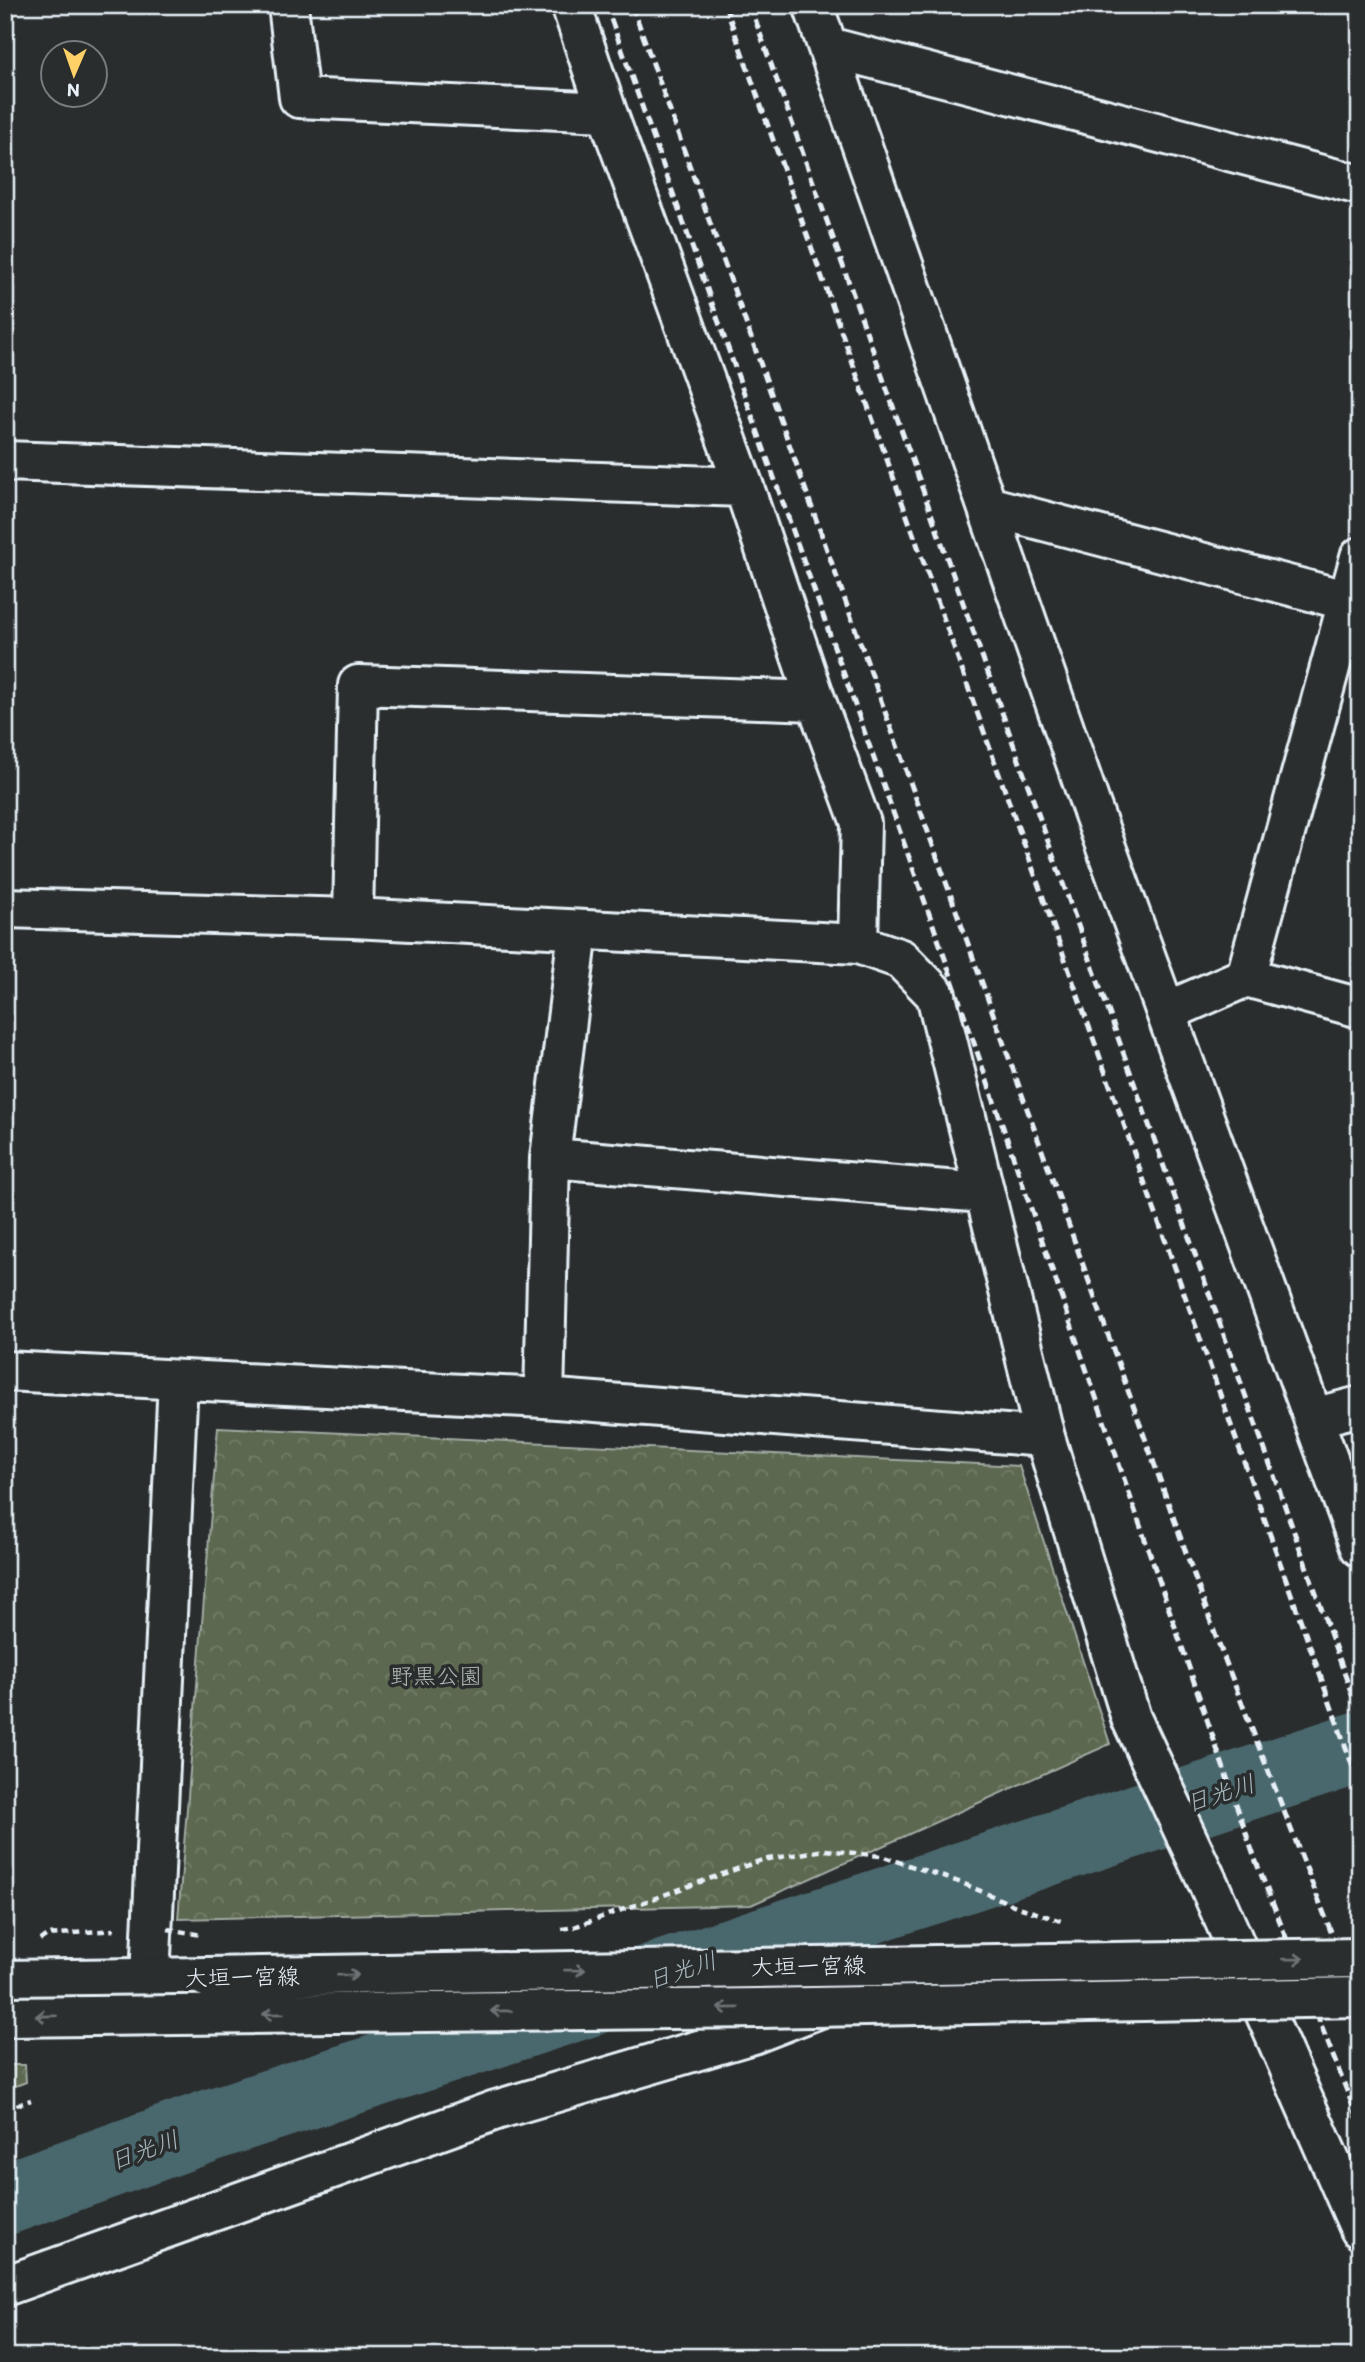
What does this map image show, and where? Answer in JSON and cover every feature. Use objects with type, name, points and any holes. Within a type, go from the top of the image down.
[{"type":"street","points":[[288,5],[299,98],[607,112]]},
{"type":"street","points":[[571,5],[861,823],[858,944]]},
{"type":"street","points":[[813,5],[1166,1012],[1360,1547]]},
{"type":"street","points":[[828,47],[1360,185]]},
{"type":"street","points":[[5,461],[744,487]]},
{"type":"street","points":[[987,506],[1354,603]]},
{"type":"street","points":[[1246,977],[1354,603],[1360,557]]},
{"type":"street","points":[[353,918],[358,685],[816,701]]},
{"type":"street","points":[[5,908],[353,918],[858,944],[901,960],[936,995],[1045,1437],[1131,1718],[1209,1885],[1360,2229]]},
{"type":"street","points":[[544,1398],[550,1158],[578,931]]},
{"type":"street","points":[[1166,1012],[1246,977],[1360,1008]]},
{"type":"street","points":[[550,1158],[984,1194]]},
{"type":"street","points":[[5,1371],[544,1398],[1045,1437]]},
{"type":"street","points":[[150,1978],[178,1380]]},
{"type":"street","points":[[1313,1418],[1360,1406]]},
{"type":"street","name":"大垣一宮線","points":[[5,1980],[1360,1958]]},
{"type":"street","points":[[5,2286],[496,2110],[753,2034],[871,1988],[906,1983],[1249,1976]]},
{"type":"street","name":"大垣一宮線","points":[[5,2017],[759,2008],[1360,1997]]},
{"type":"path","points":[[550,1931],[574,1927],[762,1860],[825,1850],[881,1857],[962,1883],[1018,1907],[1065,1922]]},
{"type":"path","points":[[168,1929],[205,1936]]},
{"type":"path","points":[[5,2109],[31,2100]]},
{"type":"green space","name":"野黒公園","points":[[218,1427],[1019,1466],[1110,1744],[751,1905],[178,1919]]},
{"type":"green space","points":[[5,2065],[25,2065],[26,2082],[5,2090]]},
{"type":"waterway","name":"日光川","points":[[5,2199],[217,2123],[1360,1747]]},
{"type":"railway","points":[[606,5],[942,950],[1255,1859],[1360,2124]]},
{"type":"railway","points":[[632,5],[1218,1642],[1360,2006]]},
{"type":"railway","points":[[725,5],[1360,1787]]},
{"type":"railway","points":[[750,5],[1360,1717]]}]
